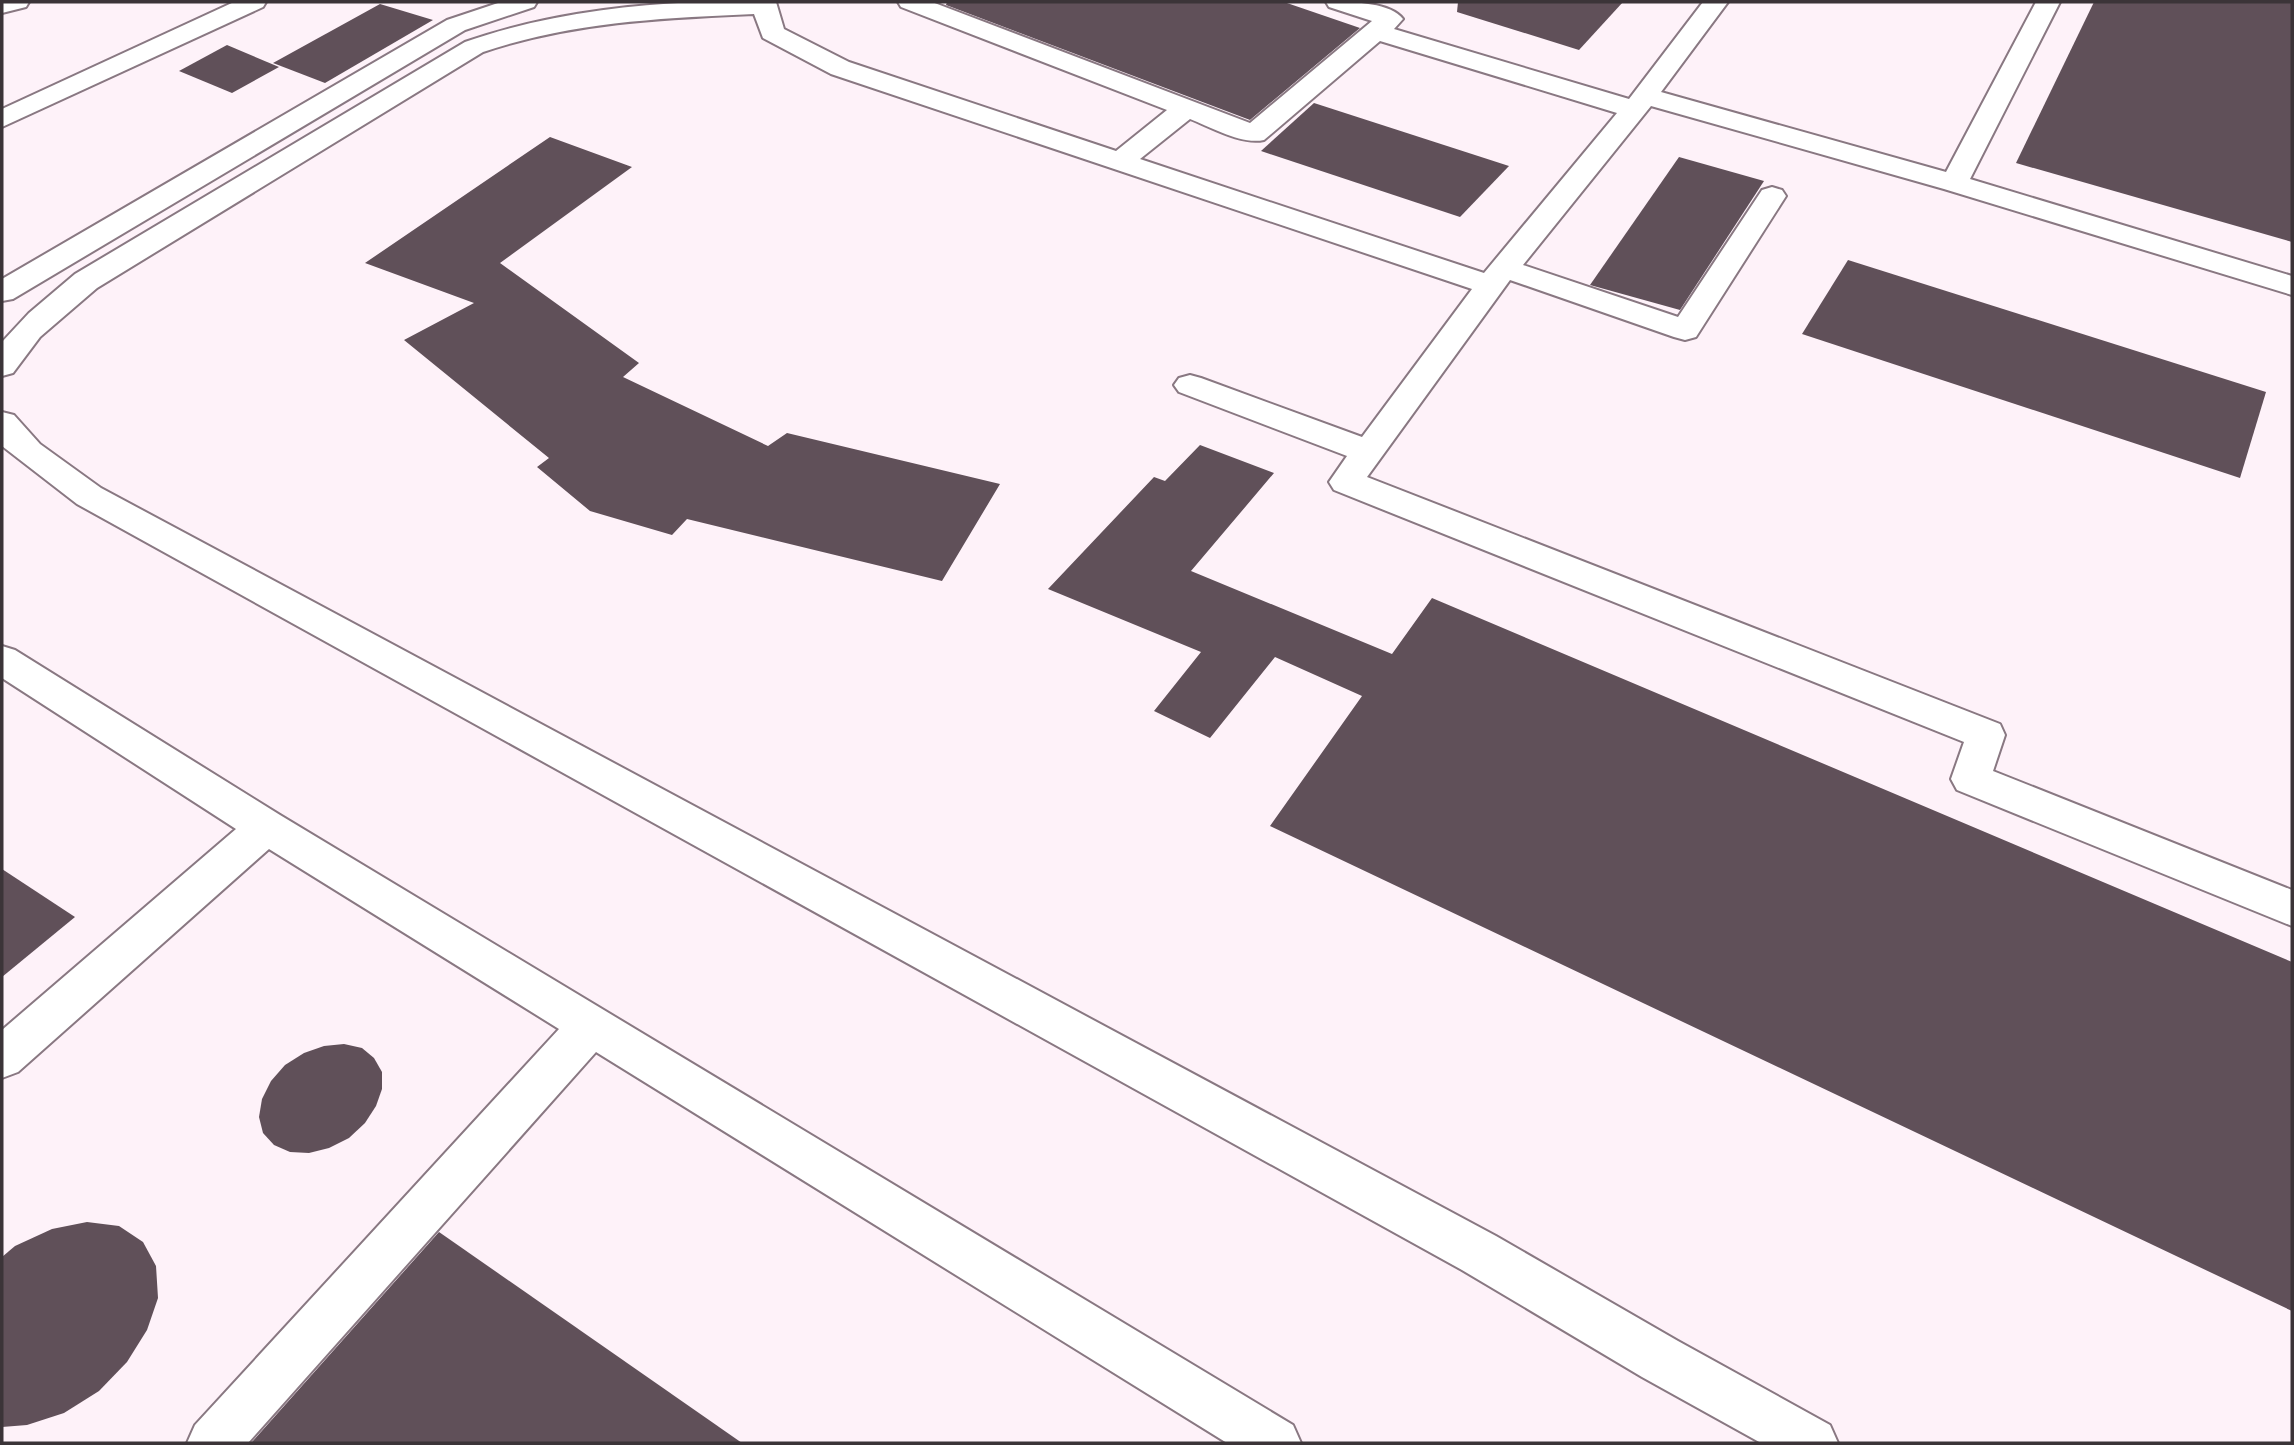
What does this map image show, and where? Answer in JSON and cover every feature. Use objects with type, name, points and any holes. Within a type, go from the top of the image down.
[{"type":"street","points":[[2,5],[17,2]]},
{"type":"street","points":[[2,119],[254,2]]},
{"type":"street","points":[[910,2],[1254,134],[1390,19],[1338,2]]},
{"type":"street","points":[[1716,2],[1640,103],[1496,276],[1346,482],[1986,735],[1970,779],[2292,908]]},
{"type":"street","points":[[1954,183],[2048,2]]},
{"type":"street","points":[[2,292],[456,25],[516,3]]},
{"type":"street","points":[[2,366],[12,348],[35,323],[86,281],[474,47],[506,35],[588,18],[643,12],[764,4],[772,33],[840,68],[1119,162],[1685,330],[1772,196]]},
{"type":"street","points":[[1376,31],[1640,103],[1954,183],[2292,286]]},
{"type":"street","points":[[1119,162],[1187,108]]},
{"type":"street","points":[[1190,385],[1370,452]]},
{"type":"street","points":[[2,422],[5,430],[37,458],[89,496],[1479,1253],[1660,1359],[1812,1443]]},
{"type":"street","points":[[2,660],[265,827],[1275,1443]]},
{"type":"street","points":[[2,1058],[265,827]]},
{"type":"street","points":[[214,1443],[591,1026]]},
{"type":"building","points":[[947,2],[1284,2],[1360,28],[1250,120],[946,5]]},
{"type":"building","points":[[1458,2],[1623,2],[1579,50],[1457,12]]},
{"type":"building","points":[[2094,2],[2292,2],[2292,242],[2016,163]]},
{"type":"building","points":[[380,4],[433,20],[325,83],[273,63]]},
{"type":"building","points":[[227,45],[279,67],[232,93],[179,71]]},
{"type":"building","points":[[1314,103],[1509,166],[1460,217],[1261,151]]},
{"type":"building","points":[[550,137],[632,167],[500,263],[639,363],[623,377],[768,446],[787,433],[1000,484],[942,581],[687,519],[672,535],[590,511],[537,467],[549,458],[404,340],[474,303],[365,263]]},
{"type":"building","points":[[1679,157],[1764,181],[1680,310],[1590,285]]},
{"type":"building","points":[[1848,260],[2266,392],[2240,478],[1802,334]]},
{"type":"building","points":[[1200,445],[1274,473],[1191,571],[1392,654],[1432,598],[2292,962],[2292,1311],[1270,826],[1362,696],[1275,657],[1210,738],[1154,711],[1201,652],[1048,589],[1154,477],[1165,481]]},
{"type":"building","points":[[2,869],[75,917],[2,977]]},
{"type":"building","points":[[344,1044],[362,1048],[374,1058],[382,1072],[382,1089],[376,1106],[365,1123],[349,1138],[329,1148],[309,1153],[290,1152],[274,1145],[263,1133],[259,1117],[262,1099],[271,1081],[285,1065],[304,1053],[324,1046]]},
{"type":"building","points":[[87,1222],[119,1226],[143,1242],[156,1266],[158,1298],[147,1330],[127,1362],[99,1391],[64,1413],[27,1425],[2,1427],[2,1257],[15,1246],[52,1229]]},
{"type":"building","points":[[439,1232],[742,1443],[251,1443]]}]
